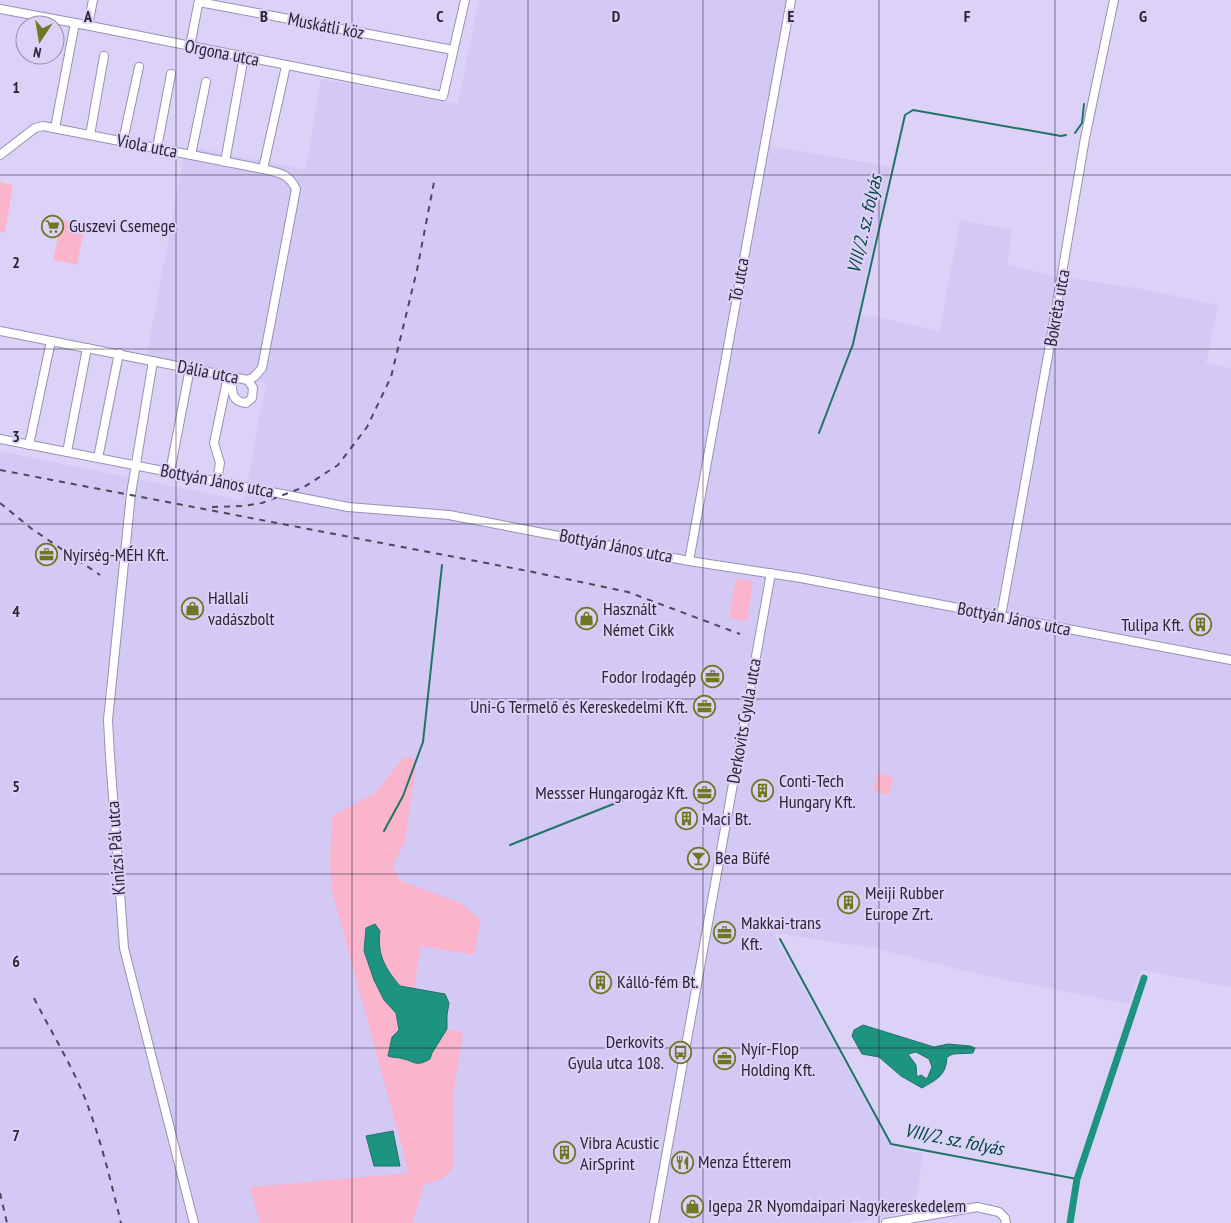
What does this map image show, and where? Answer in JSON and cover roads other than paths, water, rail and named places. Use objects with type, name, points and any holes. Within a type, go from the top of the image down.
[{"type":"street","points":[[88,25],[93,0]]},
{"type":"street","points":[[453,50],[465,0]]},
{"type":"street","name":"Tó utca","points":[[690,561],[791,0]]},
{"type":"street","name":"Bokréta utca","points":[[1001,616],[1050,350],[1085,138],[1114,0]]},
{"type":"street","points":[[190,46],[199,1]]},
{"type":"street","name":"Muskátli köz","points":[[199,1],[453,50]]},
{"type":"street","name":"Orgona utca","points":[[0,9],[443,96],[453,50]]},
{"type":"street","points":[[55,128],[74,23]]},
{"type":"street","points":[[90,135],[104,56]]},
{"type":"street","points":[[225,162],[244,56]]},
{"type":"street","points":[[263,169],[286,66]]},
{"type":"street","points":[[123,141],[139,67]]},
{"type":"street","points":[[157,148],[171,74]]},
{"type":"street","points":[[191,155],[206,82]]},
{"type":"street","name":"Viola utca","points":[[0,155],[35,128],[43,126],[263,169],[286,175],[292,180],[296,189]]},
{"type":"street","name":"Dália utca","points":[[0,331],[248,380],[254,377],[262,368],[296,189]]},
{"type":"street","points":[[29,445],[51,341]]},
{"type":"street","points":[[67,452],[87,348]]},
{"type":"street","points":[[98,458],[119,354]]},
{"type":"street","name":"Kinizsi Pál utca","points":[[153,361],[125,544],[108,720],[124,948],[194,1223]]},
{"type":"street","points":[[170,472],[190,368]]},
{"type":"street","points":[[229,376],[231,392],[234,398],[240,402],[246,403],[252,398],[253,388],[248,380]]},
{"type":"street","points":[[217,482],[220,463],[214,444],[229,376]]},
{"type":"street","name":"Bottyán János utca","points":[[0,439],[348,507],[449,515],[690,561],[771,573],[1231,660]]},
{"type":"street","name":"Derkovits Gyula utca","points":[[654,1223],[771,573]]},
{"type":"street","points":[[886,1223],[976,1207],[999,1212],[1005,1218],[1006,1223]]},
{"type":"waterway","points":[[1075,133],[1082,123],[1084,104]]},
{"type":"waterway","name":"VIII/2. sz. folyás","points":[[819,433],[853,344],[905,115],[913,110],[1061,136],[1066,135]]},
{"type":"waterway","points":[[384,831],[403,796],[423,742],[442,565]]},
{"type":"waterway","points":[[510,845],[631,797]]},
{"type":"waterway","name":"VIII/2. sz. folyás","points":[[780,939],[891,1144],[1077,1179]]},
{"type":"waterway","points":[[1070,1223],[1077,1179],[1144,978]]},
{"type":"railway","points":[[212,507],[244,506],[262,503],[304,487],[338,465],[367,427],[391,377],[417,270],[435,177]]},
{"type":"railway","points":[[0,470],[533,572],[628,592],[740,634]]},
{"type":"railway","points":[[0,503],[32,529],[100,575]]},
{"type":"railway","points":[[34,998],[68,1062],[86,1101],[101,1146],[121,1223]]},
{"type":"railway","points":[[0,1193],[7,1223]]},
{"type":"place","name":"Guszevi Csemege","points":[[53,226]]},
{"type":"place","name":"Nyírség-MÉH Kft.","points":[[47,555]]},
{"type":"place","name":"Hallali vadászbolt","points":[[192,608]]},
{"type":"place","name":"Használt Német Cikk","points":[[587,619]]},
{"type":"place","name":"Tulipa Kft.","points":[[1200,625]]},
{"type":"place","name":"Fodor Irodagép","points":[[712,677]]},
{"type":"place","name":"Uni-G Termelő és Kereskedelmi Kft.","points":[[704,707]]},
{"type":"place","name":"Conti-Tech Hungary Kft.","points":[[763,791]]},
{"type":"place","name":"Messser Hungarogáz Kft.","points":[[704,793]]},
{"type":"place","name":"Maci Bt.","points":[[686,819]]},
{"type":"place","name":"Bea Büfé","points":[[699,858]]},
{"type":"place","name":"Meiji Rubber Europe Zrt.","points":[[849,903]]},
{"type":"place","name":"Makkai-trans Kft.","points":[[725,933]]},
{"type":"place","name":"Kálló-fém Bt.","points":[[601,982]]},
{"type":"place","name":"Derkovits Gyula utca 108.","points":[[680,1052]]},
{"type":"place","name":"Nyír-Flop Holding Kft.","points":[[725,1059]]},
{"type":"place","name":"Vibra Acustic AirSprint","points":[[564,1153]]},
{"type":"place","name":"Menza Étterem","points":[[682,1162]]},
{"type":"place","name":"Igepa 2R Nyomdaipari Nagykereskedelem","points":[[692,1206]]}]
